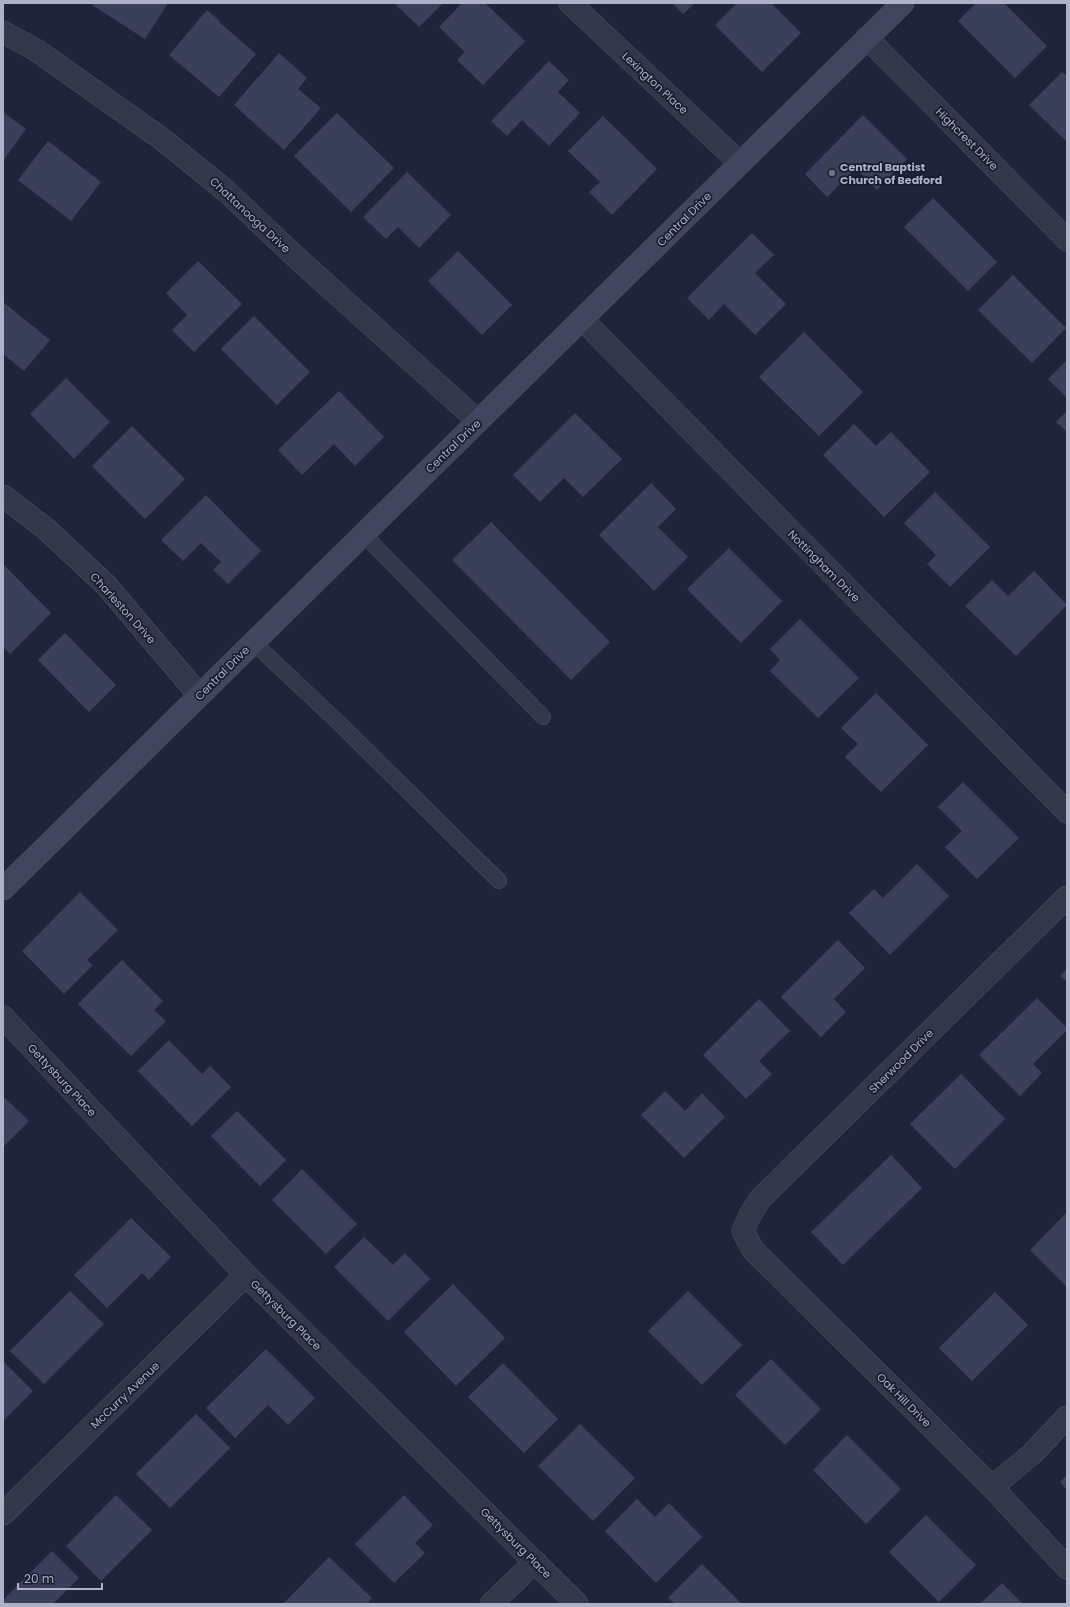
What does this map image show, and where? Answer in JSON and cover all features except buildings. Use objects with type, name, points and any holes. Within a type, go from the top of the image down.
[{"type":"main road","name":"Central Drive","points":[[3,888],[903,3]]},
{"type":"street","name":"Lexington Place","points":[[570,3],[740,163]]},
{"type":"street","name":"Chattanooga Drive","points":[[3,32],[36,50],[162,139],[226,191],[299,260],[478,422]]},
{"type":"street","name":"Highcrest Drive","points":[[867,38],[1067,240]]},
{"type":"street","name":"Nottingham Drive","points":[[582,319],[1067,812]]},
{"type":"street","name":"Charleston Drive","points":[[3,496],[45,528],[106,585],[199,696]]},
{"type":"street","name":"Sherwood Drive","points":[[743,1231],[750,1215],[761,1198],[1067,897]]},
{"type":"street","name":"Gettysburg Place","points":[[3,1017],[246,1275],[577,1604]]},
{"type":"street","name":"Oak Hill Drive","points":[[743,1231],[753,1250],[992,1487],[1067,1568]]},
{"type":"street","name":"McCurry Avenue","points":[[3,1514],[246,1275]]},
{"type":"street","points":[[992,1487],[1032,1454],[1067,1417]]},
{"type":"street","points":[[491,1604],[535,1562]]},
{"type":"lane","points":[[363,534],[543,717]]},
{"type":"lane","points":[[253,642],[339,723],[499,881]]},
{"type":"place","name":"Central Baptist Church of Bedford","points":[[832,173]]}]
